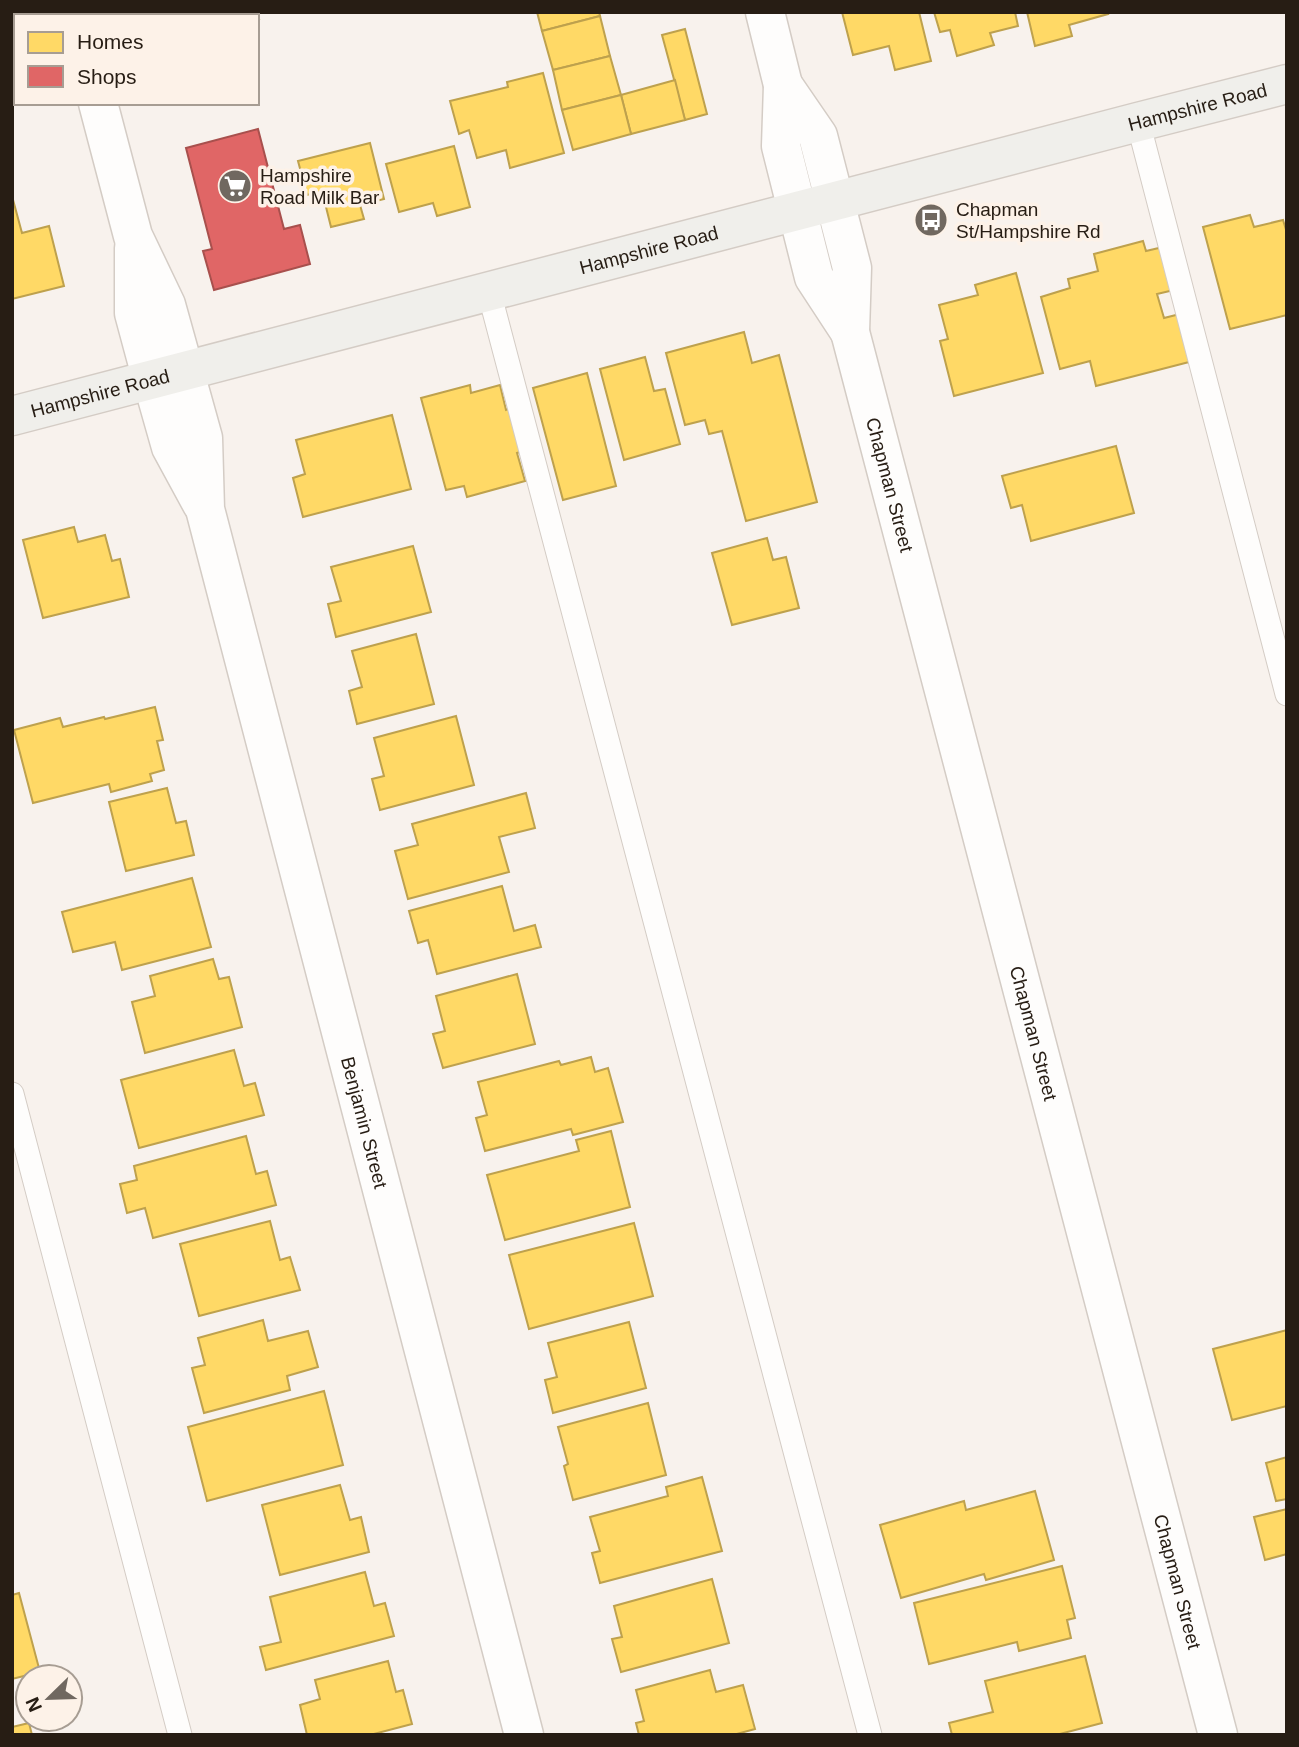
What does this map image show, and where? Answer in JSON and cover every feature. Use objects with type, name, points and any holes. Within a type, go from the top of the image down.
[{"type":"street","name":"Chapman Street","points":[[765,12],[783,85],[781,146],[814,277],[850,332]]},
{"type":"street","name":"Hampshire Road","points":[[12,416],[1287,84]]},
{"type":"street","name":"Chapman Street","points":[[783,85],[818,136],[852,268],[850,332],[1218,1735]]},
{"type":"street","name":"Benjamin Street","points":[[99,105],[133,236],[134,313],[169,376],[171,447],[205,509],[524,1735]]},
{"type":"lane","points":[[1138,122],[1287,694]]},
{"type":"lane","points":[[489,292],[870,1735]]},
{"type":"lane","points":[[12,1094],[180,1735]]},
{"type":"building: Homes","points":[[173,12],[258,14],[174,14]]},
{"type":"building: Homes","points":[[537,12],[599,12],[600,16],[542,31]]},
{"type":"building: Homes","points":[[842,12],[919,12],[931,61],[895,70],[889,46],[853,55]]},
{"type":"building: Homes","points":[[934,12],[1015,12],[1018,26],[990,33],[994,45],[957,56],[950,30],[940,32]]},
{"type":"building: Homes","points":[[1027,12],[1108,14],[1069,25],[1072,36],[1035,46]]},
{"type":"building: Homes","points":[[600,16],[610,56],[553,70],[542,31]]},
{"type":"building: Homes","points":[[685,29],[707,114],[685,120],[662,35]]},
{"type":"building: Homes","points":[[610,56],[621,95],[562,110],[553,70]]},
{"type":"building: Homes","points":[[543,73],[564,153],[510,168],[506,150],[477,158],[469,130],[459,134],[450,101],[508,87],[507,82]]},
{"type":"building: Homes","points":[[675,80],[685,120],[631,134],[621,95]]},
{"type":"building: Homes","points":[[621,95],[631,134],[573,150],[562,110]]},
{"type":"building: Homes","points":[[370,143],[384,199],[360,205],[364,219],[331,227],[322,191],[307,195],[298,161]]},
{"type":"building: Homes","points":[[454,146],[470,207],[437,216],[433,203],[399,212],[386,164]]},
{"type":"building: Homes","points":[[12,196],[22,233],[49,226],[64,286],[12,299]]},
{"type":"building: Homes","points":[[1250,215],[1254,227],[1283,220],[1287,233],[1287,315],[1230,329],[1203,227]]},
{"type":"building: Homes","points":[[1143,241],[1146,251],[1163,247],[1174,290],[1157,294],[1164,318],[1180,314],[1193,361],[1096,386],[1090,361],[1060,369],[1041,297],[1070,288],[1068,279],[1098,271],[1094,254]]},
{"type":"building: Homes","points":[[1016,273],[1043,373],[954,396],[940,341],[948,339],[939,305],[978,295],[975,285]]},
{"type":"building: Homes","points":[[744,332],[752,363],[779,355],[817,502],[746,521],[722,431],[709,434],[705,420],[685,425],[666,353]]},
{"type":"building: Homes","points":[[645,357],[654,391],[665,389],[680,444],[624,460],[600,369]]},
{"type":"building: Homes","points":[[587,373],[616,486],[563,500],[533,388]]},
{"type":"building: Homes","points":[[470,385],[471,393],[500,385],[506,410],[511,408],[523,451],[517,453],[525,481],[467,497],[464,486],[446,490],[421,398]]},
{"type":"building: Homes","points":[[392,415],[411,489],[303,517],[293,478],[305,474],[296,440]]},
{"type":"building: Homes","points":[[1116,446],[1134,513],[1031,541],[1022,505],[1011,508],[1002,476]]},
{"type":"building: Homes","points":[[74,527],[78,542],[105,535],[112,561],[120,559],[129,597],[43,618],[23,540]]},
{"type":"building: Homes","points":[[767,538],[773,560],[786,557],[799,608],[732,625],[712,553]]},
{"type":"building: Homes","points":[[413,546],[431,612],[336,637],[328,604],[341,601],[331,567]]},
{"type":"building: Homes","points":[[416,634],[434,704],[357,724],[349,691],[362,687],[352,651]]},
{"type":"building: Homes","points":[[155,707],[163,740],[157,741],[164,770],[150,774],[152,781],[111,792],[109,784],[33,803],[14,730],[60,718],[63,727]]},
{"type":"building: Homes","points":[[456,716],[474,785],[380,810],[372,779],[384,776],[374,738]]},
{"type":"building: Homes","points":[[167,788],[176,823],[186,821],[194,855],[126,871],[109,802]]},
{"type":"building: Homes","points":[[526,793],[535,828],[499,837],[509,872],[408,899],[395,851],[418,845],[412,824]]},
{"type":"building: Homes","points":[[192,878],[211,947],[122,970],[115,942],[73,952],[62,912]]},
{"type":"building: Homes","points":[[502,886],[514,931],[535,925],[541,947],[437,974],[428,940],[418,943],[409,911]]},
{"type":"building: Homes","points":[[213,959],[219,979],[229,977],[242,1027],[145,1053],[132,1002],[155,996],[150,976]]},
{"type":"building: Homes","points":[[517,974],[535,1044],[443,1068],[433,1034],[445,1031],[436,996]]},
{"type":"building: Homes","points":[[234,1050],[244,1086],[255,1083],[264,1115],[139,1148],[121,1080]]},
{"type":"building: Homes","points":[[591,1057],[595,1072],[608,1068],[623,1122],[573,1135],[571,1129],[485,1151],[476,1118],[487,1115],[478,1082],[559,1061],[561,1065]]},
{"type":"building: Homes","points":[[611,1131],[630,1207],[505,1240],[487,1175],[579,1151],[576,1140]]},
{"type":"building: Homes","points":[[246,1136],[256,1174],[267,1171],[276,1205],[153,1238],[145,1208],[127,1213],[120,1184],[137,1180],[134,1166]]},
{"type":"building: Homes","points":[[270,1221],[280,1260],[290,1257],[300,1290],[199,1316],[180,1244]]},
{"type":"building: Homes","points":[[634,1223],[653,1296],[529,1329],[509,1255]]},
{"type":"building: Homes","points":[[263,1320],[268,1341],[308,1331],[318,1367],[287,1376],[290,1390],[204,1413],[192,1368],[205,1365],[198,1338]]},
{"type":"building: Homes","points":[[629,1322],[646,1388],[553,1413],[545,1380],[557,1377],[548,1343]]},
{"type":"building: Homes","points":[[1287,1330],[1287,1406],[1232,1420],[1213,1349]]},
{"type":"building: Homes","points":[[324,1391],[343,1465],[207,1501],[188,1427]]},
{"type":"building: Homes","points":[[648,1403],[666,1475],[573,1500],[564,1466],[568,1464],[558,1427]]},
{"type":"building: Homes","points":[[1287,1457],[1287,1499],[1276,1501],[1266,1463]]},
{"type":"building: Homes","points":[[702,1477],[722,1551],[600,1583],[592,1553],[600,1551],[590,1517],[668,1496],[666,1487]]},
{"type":"building: Homes","points":[[340,1485],[350,1520],[361,1517],[369,1552],[280,1575],[262,1505]]},
{"type":"building: Homes","points":[[1035,1491],[1054,1560],[986,1580],[984,1574],[901,1598],[880,1525],[964,1501],[966,1510]]},
{"type":"building: Homes","points":[[1287,1509],[1287,1554],[1265,1560],[1254,1517]]},
{"type":"building: Homes","points":[[1062,1566],[1075,1618],[1067,1620],[1071,1638],[1019,1651],[1017,1642],[929,1664],[914,1603]]},
{"type":"building: Homes","points":[[365,1572],[374,1606],[385,1603],[394,1636],[266,1670],[260,1647],[281,1642],[270,1597]]},
{"type":"building: Homes","points":[[712,1579],[729,1643],[621,1672],[612,1639],[622,1637],[614,1606]]},
{"type":"building: Homes","points":[[19,1593],[38,1663],[14,1663],[12,1679],[12,1595]]},
{"type":"building: Homes","points":[[1085,1656],[1102,1723],[1056,1735],[952,1735],[949,1723],[993,1712],[985,1681]]},
{"type":"building: Homes","points":[[388,1661],[396,1692],[403,1690],[412,1724],[370,1735],[307,1735],[300,1705],[320,1699],[315,1680]]},
{"type":"building: Homes","points":[[710,1670],[716,1692],[743,1685],[755,1729],[733,1735],[639,1735],[636,1723],[644,1721],[636,1690]]},
{"type":"building: Homes","points":[[12,1727],[14,1733],[32,1735],[12,1735]]},
{"type":"building: Shops","name":"Hampshire Road Milk Bar","points":[[258,129],[284,229],[300,225],[310,264],[214,290],[203,251],[212,249],[186,148]]},
{"type":"place","name":"Hampshire Road Milk Bar","points":[[235,186]]},
{"type":"place","name":"Chapman St/Hampshire Rd","points":[[931,220]]}]
